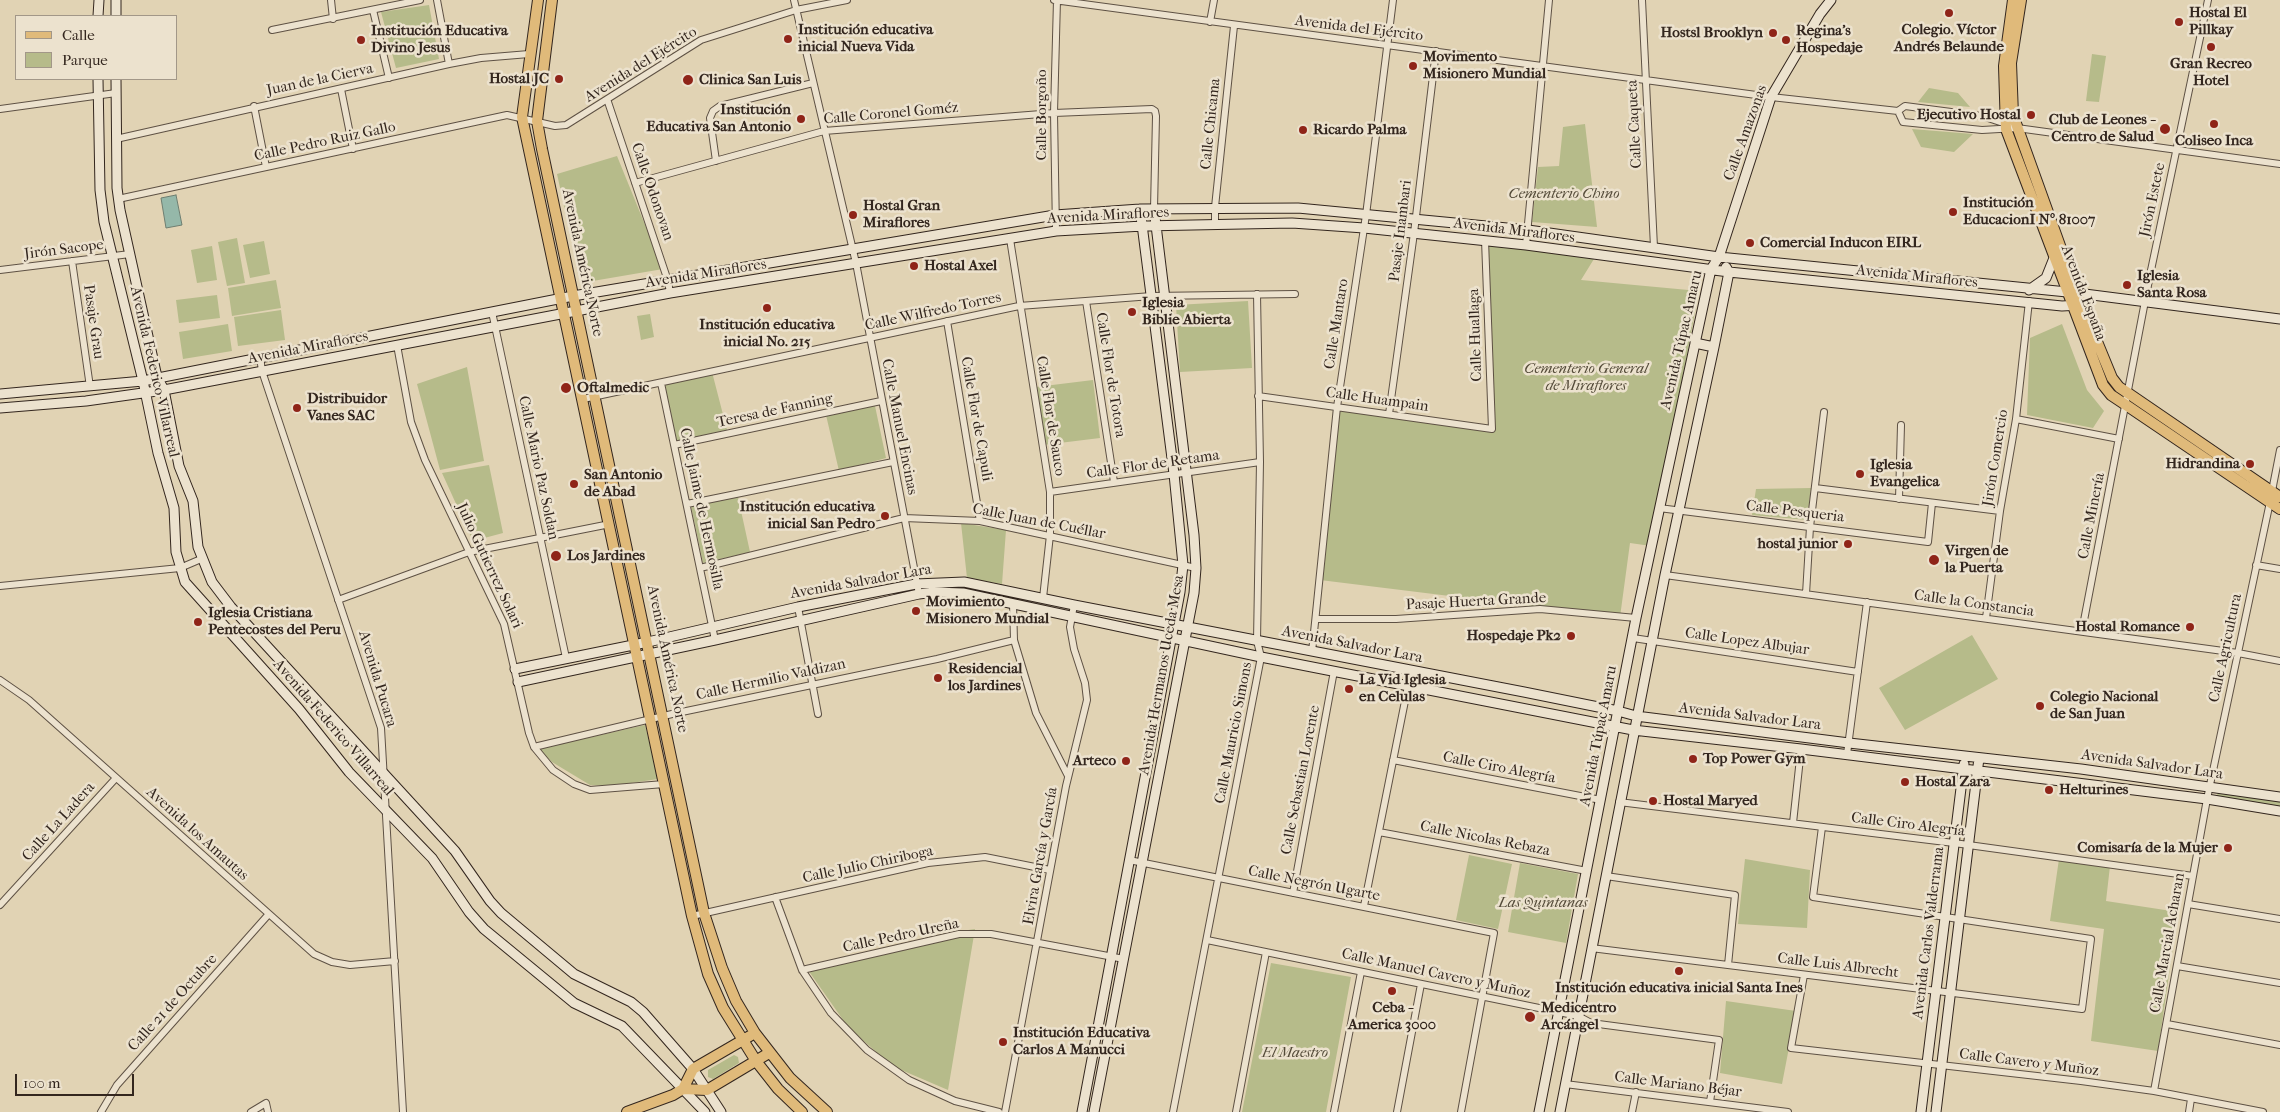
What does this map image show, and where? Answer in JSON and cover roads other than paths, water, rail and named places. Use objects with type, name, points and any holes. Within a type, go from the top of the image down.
[{"type":"main road","points":[[98,0],[98,15]]},
{"type":"main road","points":[[116,0],[116,15]]},
{"type":"main road","name":"Avenida América Norte","points":[[538,0],[529,54],[522,117],[692,916],[708,974],[723,1008],[756,1061],[802,1112]]},
{"type":"main road","name":"Avenida América Norte","points":[[552,0],[537,121],[704,913],[722,968],[736,1001],[755,1033],[769,1053],[803,1092],[827,1112]]},
{"type":"main road","name":"Calle Amazonas","points":[[1719,257],[1771,97],[1820,14],[1831,0]]},
{"type":"main road","name":"Avenida España","points":[[2013,0],[2004,66],[2005,126],[2054,258],[2072,293]]},
{"type":"main road","name":"Avenida España","points":[[2021,0],[2011,63],[2012,106],[2017,128],[2103,385],[2111,395],[2280,509]]},
{"type":"main road","name":"Avenida Federico Villarreal","points":[[98,80],[101,204],[112,256],[144,381],[158,453],[174,508],[176,552],[185,582],[299,709],[349,772],[432,858],[469,912],[484,929],[574,1003],[612,1019],[622,1026],[705,1112]]},
{"type":"main road","name":"Avenida Federico Villarreal","points":[[116,80],[118,199],[157,377],[164,390],[179,466],[194,509],[198,547],[201,559],[212,582],[231,607],[337,720],[385,776],[455,851],[490,901],[501,913],[574,974],[631,1002],[668,1039],[693,1069],[722,1112]]},
{"type":"main road","name":"Avenida Miraflores","points":[[0,394],[144,381],[562,298],[1055,215],[1140,209],[1215,207],[1298,208],[1416,219],[1528,230],[1719,257],[2072,293],[2280,319]]},
{"type":"main road","name":"Avenida Hermanos Uceda Mesa","points":[[1082,1112],[1180,592],[1183,565],[1174,474],[1140,209]]},
{"type":"main road","name":"Avenida Hermanos Uceda Mesa","points":[[1094,1112],[1194,593],[1196,568],[1154,209]]},
{"type":"main road","name":"Avenida Miraflores","points":[[0,408],[86,401],[164,390],[670,293],[1010,238],[1056,231],[1143,226],[1292,223],[1364,228],[1526,244],[1729,272],[2076,305]]},
{"type":"main road","points":[[1597,254],[1598,241]]},
{"type":"main road","name":"Avenida Túpac Amaru","points":[[1540,1112],[1658,508],[1711,269],[1719,257],[1729,272],[1636,716],[1560,1112]]},
{"type":"main road","points":[[2029,290],[2046,278],[2054,258]]},
{"type":"main road","points":[[1830,282],[1831,268]]},
{"type":"main road","name":"Avenida España","points":[[2076,305],[2115,383],[2276,494]]},
{"type":"main road","points":[[387,333],[393,346]]},
{"type":"main road","points":[[1695,343],[1714,347]]},
{"type":"main road","name":"Avenida Salvador Lara","points":[[515,669],[648,642],[798,607],[916,584],[964,582],[1312,652],[1618,710],[1636,716],[1965,757],[2081,769],[2280,797]]},
{"type":"main road","name":"Avenida Salvador Lara","points":[[518,682],[716,640],[918,594],[934,592],[963,593],[1262,657],[1614,727],[1801,748],[2207,799],[2280,811]]},
{"type":"main road","points":[[1521,708],[1524,692]]},
{"type":"main road","points":[[1154,732],[1166,734]]},
{"type":"main road","name":"Avenida Carlos Valderrama","points":[[1922,1112],[1965,757]]},
{"type":"main road","name":"Avenida Carlos Valderrama","points":[[1936,1112],[1979,758]]},
{"type":"main road","points":[[2079,783],[2081,769]]},
{"type":"main road","points":[[708,974],[716,973],[722,968]]},
{"type":"main road","points":[[627,1112],[673,1095],[683,1089],[693,1069],[755,1033]]},
{"type":"main road","points":[[683,1089],[708,1090],[769,1053]]},
{"type":"main road","points":[[792,1102],[803,1092]]},
{"type":"street","points":[[331,0],[333,19]]},
{"type":"street","points":[[272,30],[420,0]]},
{"type":"street","points":[[436,0],[449,64]]},
{"type":"street","name":"Calle Manuel Encinas","points":[[794,0],[856,263],[918,594]]},
{"type":"street","name":"Avenida del Ejército","points":[[537,121],[555,126],[566,125],[700,40],[796,10],[846,0]]},
{"type":"street","name":"Avenida del Ejército","points":[[1056,0],[1234,26],[1543,65],[1771,97],[1898,112],[1905,106],[1982,116],[2005,126],[2017,128],[2280,164]]},
{"type":"street","name":"Calle Borgoño","points":[[1056,0],[1054,113],[1056,231]]},
{"type":"street","points":[[1210,22],[1214,0]]},
{"type":"street","name":"Calle Mantaro","points":[[1312,652],[1337,407],[1366,215],[1393,0]]},
{"type":"street","points":[[1526,244],[1549,0]]},
{"type":"street","name":"Calle Caqueta","points":[[1642,0],[1644,79],[1654,247]]},
{"type":"street","name":"Jirón Estete","points":[[2126,405],[2145,302],[2208,0]]},
{"type":"street","points":[[373,10],[388,78]]},
{"type":"street","name":"Calle Chicama","points":[[1215,225],[1215,207],[1234,26]]},
{"type":"street","name":"Pasaje Inambari","points":[[1389,414],[1416,219],[1436,51]]},
{"type":"street","name":"Juan de la Cierva","points":[[116,139],[254,106],[341,89],[449,64],[481,58],[529,54]]},
{"type":"street","points":[[716,161],[710,118],[713,111],[720,106],[813,83]]},
{"type":"street","points":[[341,89],[353,148]]},
{"type":"street","points":[[0,108],[116,93]]},
{"type":"street","name":"Calle Odonovan","points":[[607,99],[668,281],[670,293]]},
{"type":"street","points":[[254,106],[266,167]]},
{"type":"street","name":"Calle Coronel Goméz","points":[[635,183],[824,131],[1054,113],[1152,109],[1155,111],[1154,209]]},
{"type":"street","name":"Avenida del Ejército","points":[[1898,112],[1903,122],[1982,130],[2005,126]]},
{"type":"street","name":"Calle Pedro Ruiz Gallo","points":[[118,199],[507,115],[537,121]]},
{"type":"street","name":"Calle Flor de Sauco","points":[[1010,238],[1019,306],[1050,492],[1050,535],[1043,598]]},
{"type":"street","name":"Calle Huallaga","points":[[1485,240],[1492,429]]},
{"type":"street","name":"Jirón Sacope","points":[[0,270],[130,254]]},
{"type":"street","name":"Pasaje Grau","points":[[72,261],[90,387]]},
{"type":"street","name":"Calle Mauricio Simons","points":[[1173,1112],[1262,657],[1257,641],[1260,462],[1257,294]]},
{"type":"street","name":"Calle Wilfredo Torres","points":[[583,399],[1019,306],[1152,296],[1295,294]]},
{"type":"street","name":"Calle Flor de Totora","points":[[1086,301],[1114,482]]},
{"type":"street","name":"Jirón Comercio","points":[[1986,618],[2000,511],[2016,419],[2029,301]]},
{"type":"street","name":"Calle Mario Paz Soldan","points":[[492,312],[566,658]]},
{"type":"street","name":"Calle Flor de Capuli","points":[[947,321],[980,521]]},
{"type":"street","name":"Julio Gutierrez Solari","points":[[393,346],[411,422],[425,460],[504,624],[534,747],[553,770],[574,784],[590,790],[664,784]]},
{"type":"street","name":"Avenida Pucara","points":[[260,357],[262,371],[381,728],[403,1112]]},
{"type":"street","name":"Calle Jaime de Hermosilla","points":[[661,383],[716,640]]},
{"type":"street","name":"Calle Huampain","points":[[1258,396],[1492,429]]},
{"type":"street","name":"Teresa de Fanning","points":[[674,445],[882,401]]},
{"type":"street","name":"Calle Minería","points":[[2082,631],[2126,405]]},
{"type":"street","points":[[1806,594],[1810,527],[1824,412]]},
{"type":"street","points":[[2016,419],[2119,439]]},
{"type":"street","points":[[1899,499],[1901,425]]},
{"type":"street","points":[[2276,494],[2280,450]]},
{"type":"street","points":[[687,504],[893,462]]},
{"type":"street","name":"Calle Flor de Retama","points":[[1050,492],[1260,462]]},
{"type":"street","points":[[1815,488],[2000,511]]},
{"type":"street","name":"Calle Agricultura","points":[[2207,799],[2270,502]]},
{"type":"street","name":"Calle Pesqueria","points":[[1658,508],[1928,542],[1932,503]]},
{"type":"street","name":"Calle Juan de Cuéllar","points":[[700,568],[904,518],[980,521],[1196,568]]},
{"type":"street","points":[[338,600],[469,552],[610,524]]},
{"type":"street","points":[[0,586],[180,568],[201,559]]},
{"type":"street","points":[[2256,565],[2280,569]]},
{"type":"street","name":"Calle la Constancia","points":[[1665,575],[2082,631],[2238,653],[2280,661]]},
{"type":"street","points":[[1847,754],[1868,602]]},
{"type":"street","points":[[1013,604],[1014,640],[1036,713],[1068,776]]},
{"type":"street","name":"Elvira García y García","points":[[1006,1112],[1068,776],[1087,700],[1085,683],[1074,649],[1070,627],[1074,605]]},
{"type":"street","points":[[798,607],[818,714]]},
{"type":"street","name":"Pasaje Huerta Grande","points":[[1316,619],[1396,619],[1540,609],[1636,618]]},
{"type":"street","name":"Calle Lopez Albujar","points":[[1633,638],[1858,672]]},
{"type":"street","name":"Calle Hermilio Valdizan","points":[[534,747],[812,684],[936,659],[1014,640]]},
{"type":"street","name":"Calle Sebastian Lorente","points":[[1292,893],[1334,671]]},
{"type":"street","points":[[1364,906],[1411,671]]},
{"type":"street","name":"Avenida los Amautas","points":[[0,680],[29,700],[314,954],[332,962],[350,965],[395,961]]},
{"type":"street","points":[[1793,823],[1801,748]]},
{"type":"street","name":"Calle Ciro Alegría","points":[[1393,760],[1601,800]]},
{"type":"street","name":"Calle La Ladera","points":[[0,906],[116,778]]},
{"type":"street","name":"Calle Marcial Acharan","points":[[2154,1091],[2207,799]]},
{"type":"street","name":"Calle Ciro Alegría","points":[[1619,802],[1954,843],[2193,876]]},
{"type":"street","points":[[1822,827],[1812,897],[1960,918]]},
{"type":"street","name":"Calle Nicolas Rebaza","points":[[1379,832],[1587,871]]},
{"type":"street","name":"Calle Julio Chiriboga","points":[[692,916],[928,863],[985,857],[1050,870]]},
{"type":"street","name":"Calle Negrón Ugarte","points":[[1129,860],[1494,933],[1482,996]]},
{"type":"street","points":[[1606,876],[1735,895],[1728,965]]},
{"type":"street","points":[[775,897],[802,970],[831,1013],[867,1050],[908,1080],[955,1101],[999,1112]]},
{"type":"street","points":[[2188,904],[2280,919]]},
{"type":"street","name":"Calle 21 de Octubre","points":[[101,1112],[117,1085],[268,915]]},
{"type":"street","name":"Calle Luis Albrecht","points":[[1591,948],[2082,1009],[2091,939],[1960,918]]},
{"type":"street","name":"Calle Pedro Ureña","points":[[802,970],[959,934],[991,934],[1124,959]]},
{"type":"street","name":"Calle Manuel Cavero y Muñoz","points":[[1207,940],[1578,1016],[1591,1023],[1719,1040],[1710,1102]]},
{"type":"street","points":[[1236,1112],[1266,952]]},
{"type":"street","points":[[2177,966],[2280,983]]},
{"type":"street","points":[[1334,1112],[1361,972]]},
{"type":"street","name":"Calle Cavero y Muñoz","points":[[1804,975],[1791,1048],[2154,1091],[2261,1112]]},
{"type":"street","points":[[1396,1112],[1421,984]]},
{"type":"street","points":[[1461,1112],[1482,996]]},
{"type":"street","points":[[2166,1024],[2280,1044]]},
{"type":"street","name":"Calle Mariano Béjar","points":[[1565,1084],[1788,1112]]},
{"type":"street","points":[[1632,1112],[1636,1092]]},
{"type":"street","points":[[2189,1112],[2190,1099]]},
{"type":"street","points":[[251,1112],[266,1103],[268,1112]]},
{"type":"place","name":"Colegio. Víctor Andrés Belaunde","points":[[1949,13]]},
{"type":"place","name":"Hostal El Pillkay","points":[[2179,22]]},
{"type":"place","name":"Hostsl Brooklyn","points":[[1773,33]]},
{"type":"place","name":"Institución educativa inicial Nueva Vida","points":[[788,39]]},
{"type":"place","name":"Institución Educativa Divino Jesus","points":[[361,40]]},
{"type":"place","name":"Regina's Hospedaje","points":[[1786,40]]},
{"type":"place","name":"Gran Recreo Hotel","points":[[2211,47]]},
{"type":"place","name":"Movimento Misionero Mundial","points":[[1413,66]]},
{"type":"place","name":"Hostal JC","points":[[559,79]]},
{"type":"place","name":"Clinica San Luis","points":[[688,80]]},
{"type":"place","name":"Ejecutivo Hostal","points":[[2031,115]]},
{"type":"place","name":"Institución Educativa San Antonio","points":[[801,119]]},
{"type":"place","name":"Coliseo Inca","points":[[2214,124]]},
{"type":"place","name":"Club de Leones - Centro de Salud","points":[[2165,129]]},
{"type":"place","name":"Ricardo Palma","points":[[1303,130]]},
{"type":"place","name":"Institución EducacionI Nº 81007","points":[[1953,212]]},
{"type":"place","name":"Hostal Gran Miraflores","points":[[853,215]]},
{"type":"place","name":"Comercial Inducon EIRL","points":[[1750,243]]},
{"type":"place","name":"Hostal Axel","points":[[914,266]]},
{"type":"place","name":"Iglesia Santa Rosa","points":[[2127,285]]},
{"type":"place","name":"Institución educativa inicial No. 215","points":[[767,308]]},
{"type":"place","name":"Iglesia Biblie Abierta","points":[[1132,312]]},
{"type":"place","name":"Oftalmedic","points":[[566,388]]},
{"type":"place","name":"Distribuidor Vanes SAC","points":[[297,408]]},
{"type":"place","name":"Hidrandina","points":[[2250,464]]},
{"type":"place","name":"Iglesia Evangelica","points":[[1860,474]]},
{"type":"place","name":"San Antonio de Abad","points":[[574,484]]},
{"type":"place","name":"Institución educativa inicial San Pedro","points":[[885,516]]},
{"type":"place","name":"hostal junior","points":[[1848,544]]},
{"type":"place","name":"Los Jardines","points":[[556,556]]},
{"type":"place","name":"Virgen de la Puerta","points":[[1934,560]]},
{"type":"place","name":"Movimiento Misionero Mundial","points":[[916,611]]},
{"type":"place","name":"Iglesia Cristiana Pentecostes del Peru","points":[[198,622]]},
{"type":"place","name":"Hostal Romance","points":[[2190,627]]},
{"type":"place","name":"Hospedaje Pk2","points":[[1571,636]]},
{"type":"place","name":"Residencial los Jardines","points":[[938,678]]},
{"type":"place","name":"La Vid Iglesia en Celulas","points":[[1349,689]]},
{"type":"place","name":"Colegio Nacional de San Juan","points":[[2040,706]]},
{"type":"place","name":"Top Power Gym","points":[[1693,759]]},
{"type":"place","name":"Arteco","points":[[1126,761]]},
{"type":"place","name":"Hostal Zara","points":[[1905,782]]},
{"type":"place","name":"Helturines","points":[[2049,790]]},
{"type":"place","name":"Hostal Maryed","points":[[1653,801]]},
{"type":"place","name":"Comisaría de la Mujer","points":[[2228,848]]},
{"type":"place","name":"Institución educativa inicial Santa Ines","points":[[1679,971]]},
{"type":"place","name":"Ceba - America 3000","points":[[1392,991]]},
{"type":"place","name":"Medicentro Arcángel","points":[[1530,1017]]},
{"type":"place","name":"Institución Educativa Carlos A Manucci","points":[[1003,1042]]},
{"type":"park label","name":"Cementerio Chino","points":[[1564,194]]},
{"type":"park label","name":"Cementerio General de Miraflores","points":[[1586,378]]},
{"type":"park label","name":"Las Quintanas","points":[[1543,903]]},
{"type":"park label","name":"El Maestro","points":[[1295,1053]]}]
